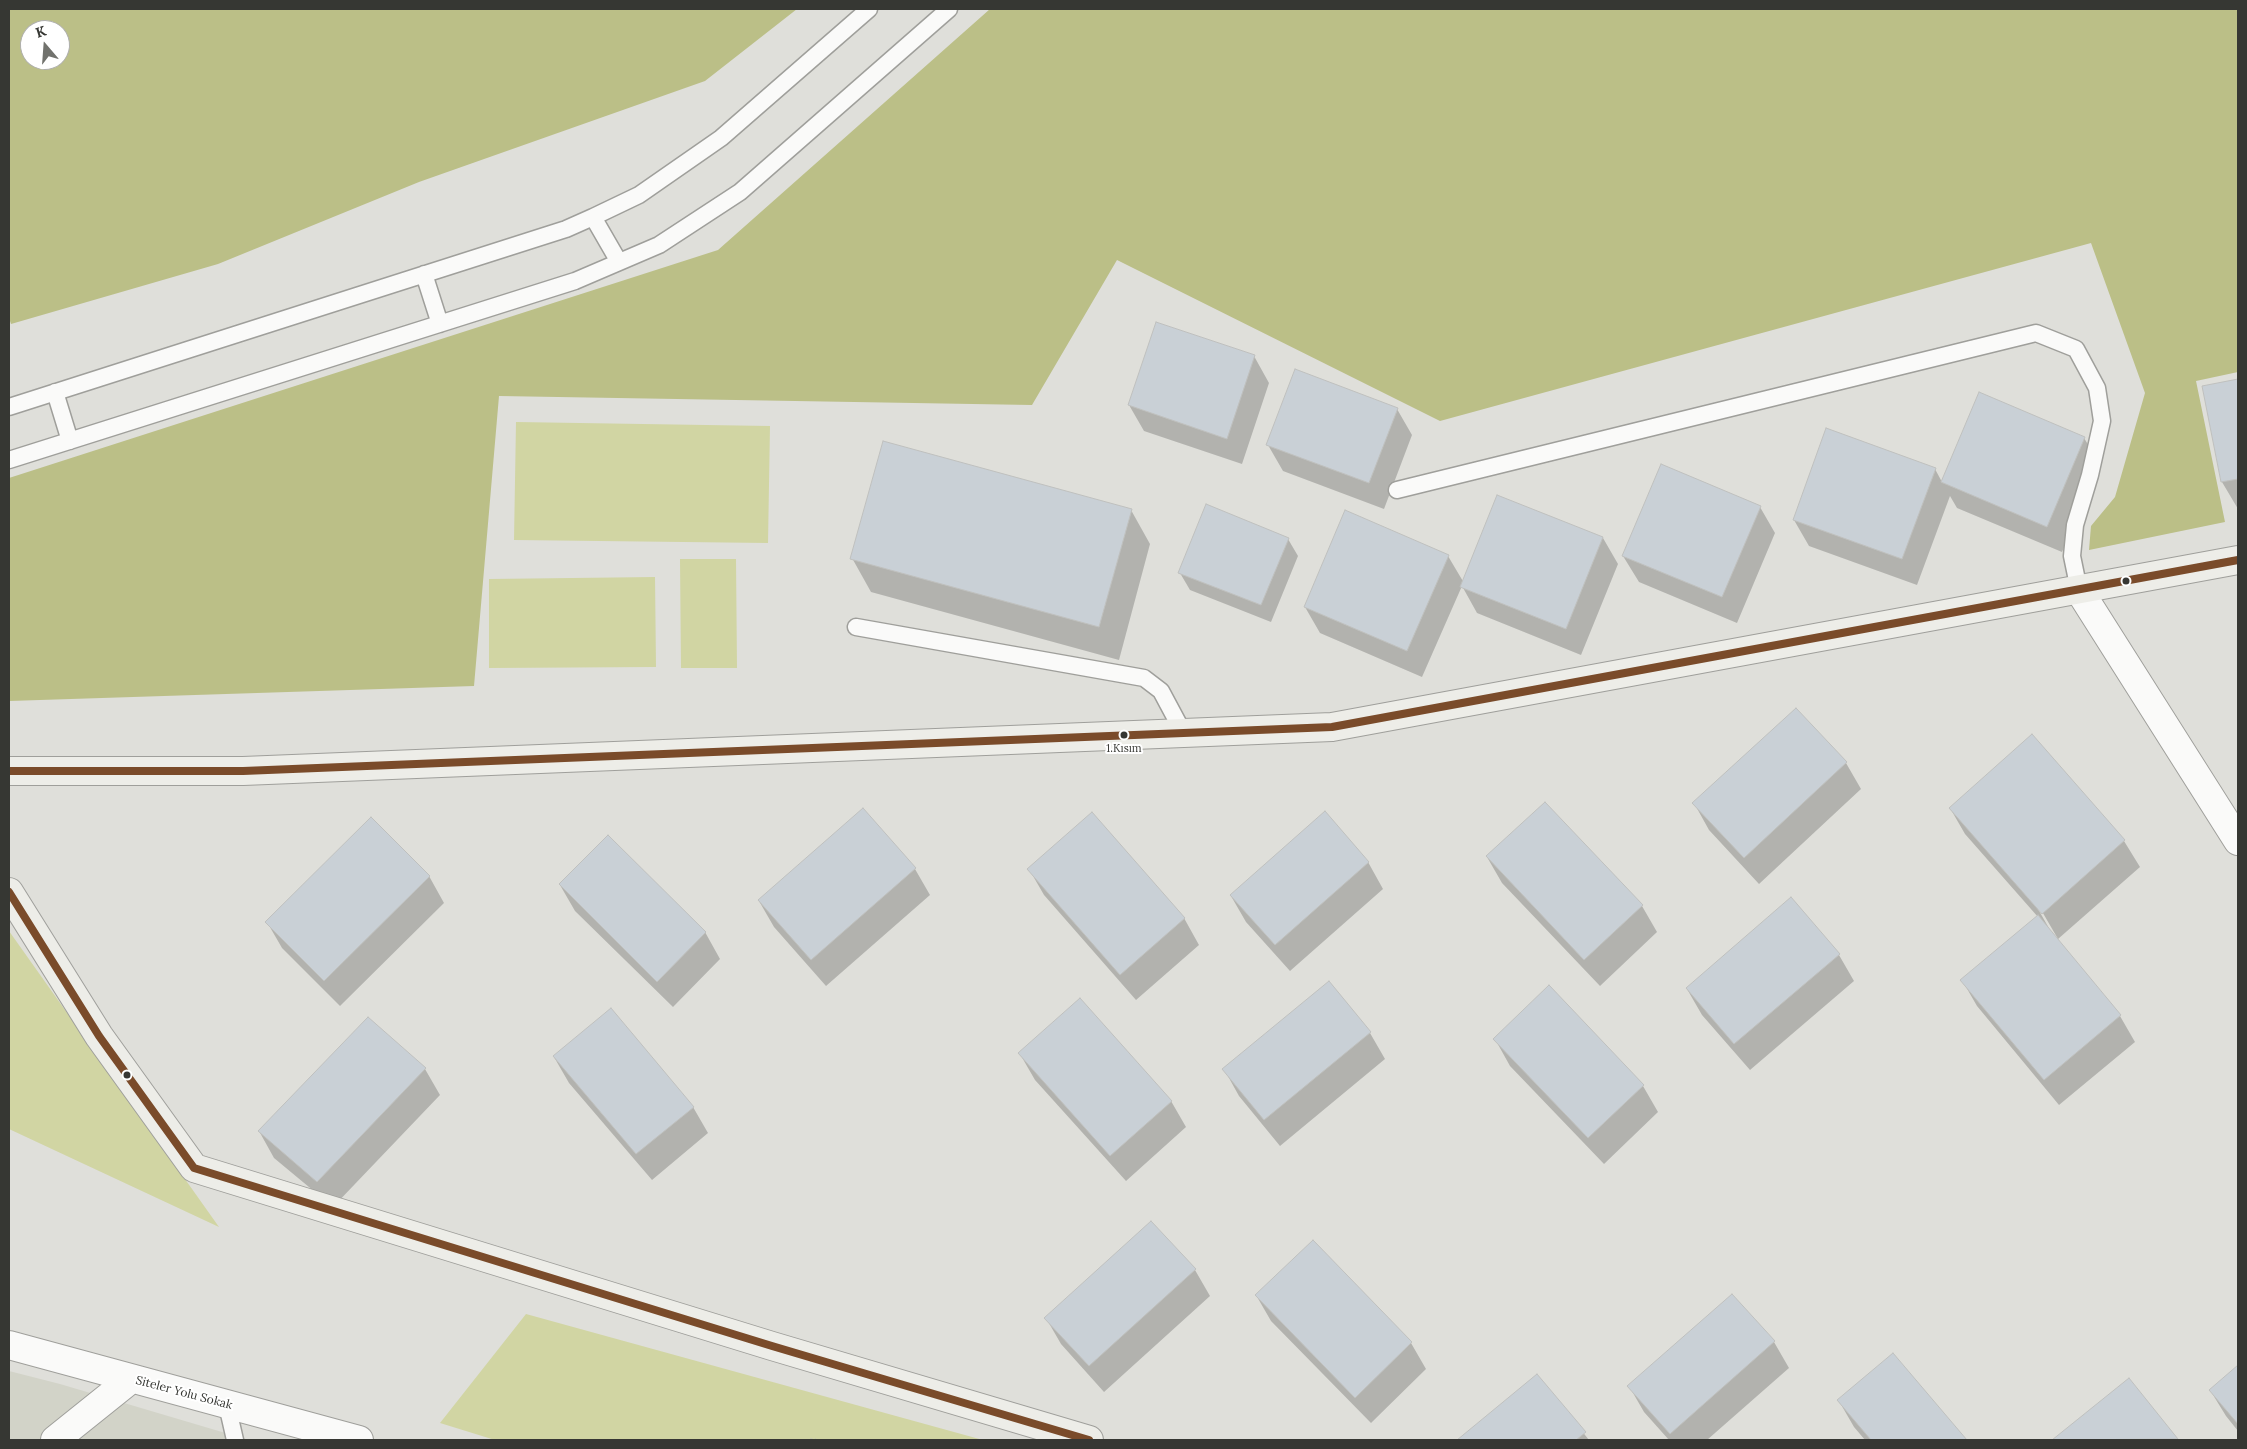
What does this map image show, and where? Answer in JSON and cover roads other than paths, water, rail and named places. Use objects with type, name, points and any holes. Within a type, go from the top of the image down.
[{"type":"street","points":[[9,772],[243,771],[1332,727],[2238,560]]},
{"type":"street","points":[[2079,590],[2238,841]]},
{"type":"street","points":[[9,892],[99,1036],[194,1168],[762,1343],[1089,1440]]},
{"type":"street","name":"Siteler Yolu Sokak","points":[[9,1345],[359,1440]]},
{"type":"street","points":[[55,1440],[131,1379]]},
{"type":"lane","points":[[9,407],[566,229],[639,195],[721,138],[869,9]]},
{"type":"lane","points":[[9,460],[575,281],[659,244],[740,192],[949,9]]},
{"type":"lane","points":[[593,216],[618,262]]},
{"type":"lane","points":[[424,274],[440,324]]},
{"type":"lane","points":[[1397,490],[2036,333],[2076,349],[2098,388],[2102,421],[2090,475],[2075,526],[2072,556],[2079,590]]},
{"type":"lane","points":[[55,392],[70,441]]},
{"type":"lane","points":[[856,627],[1144,678],[1161,691],[1184,734]]},
{"type":"lane","points":[[227,1405],[235,1440]]},
{"type":"place","name":"1.Kısım","points":[[1124,735]]}]
